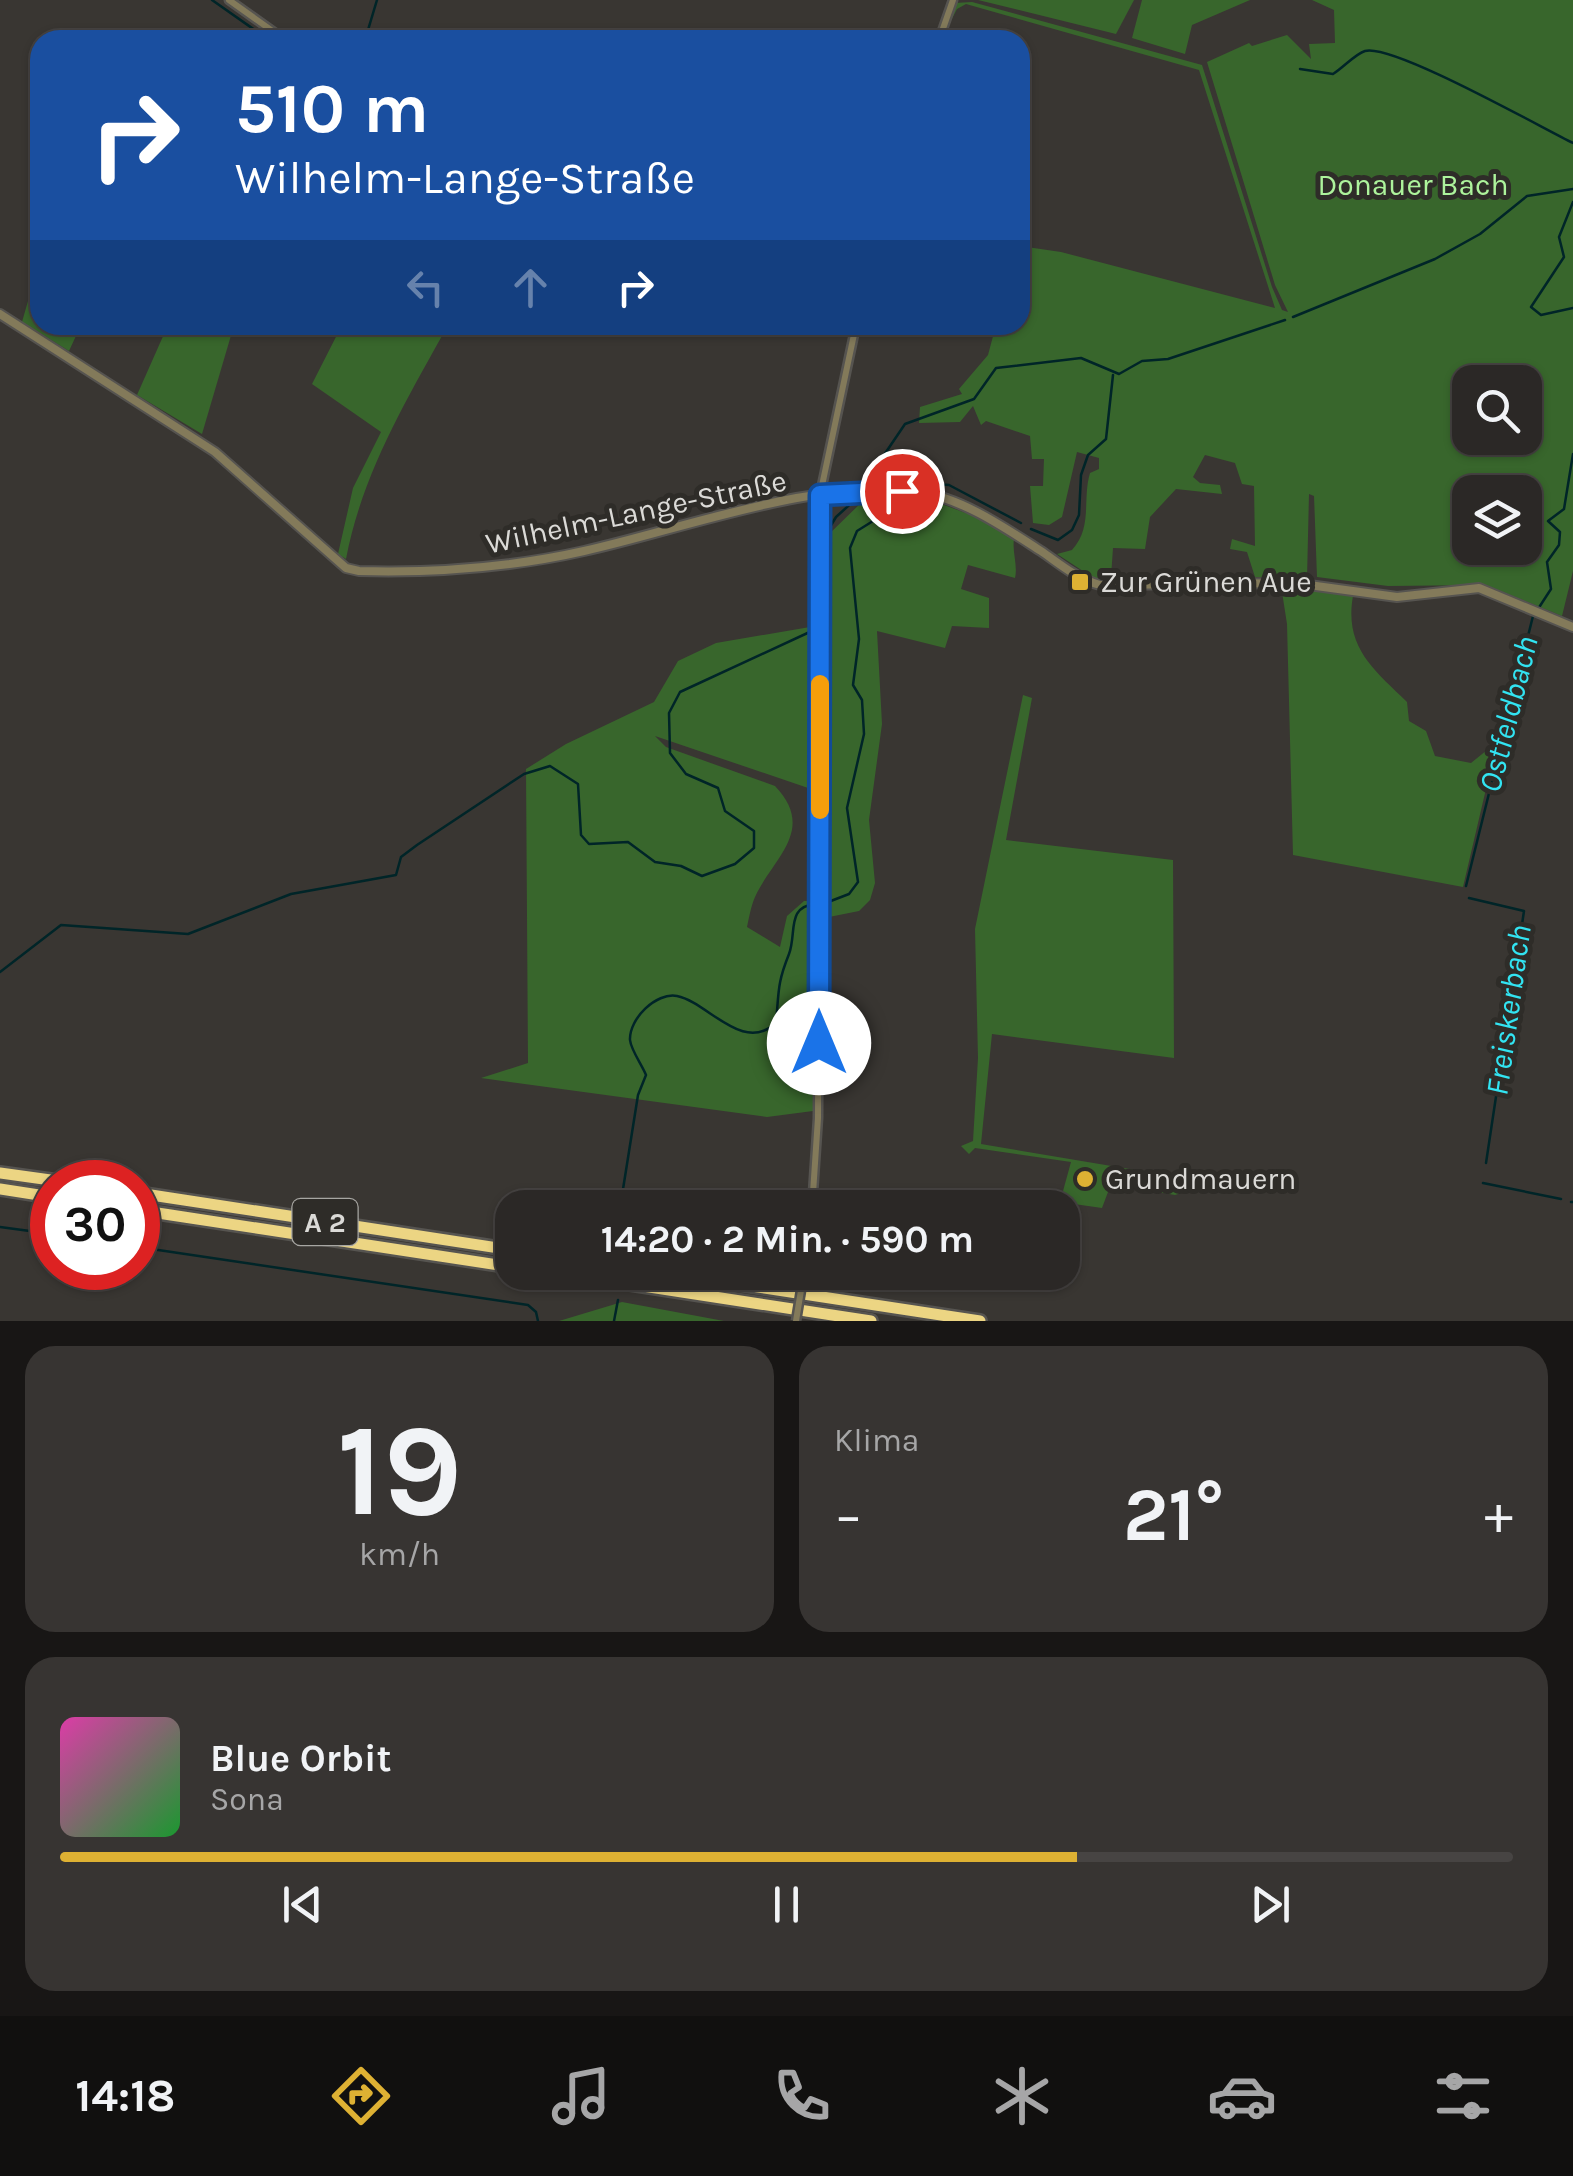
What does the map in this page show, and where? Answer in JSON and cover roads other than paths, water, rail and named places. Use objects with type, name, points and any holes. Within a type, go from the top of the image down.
[{"type":"highway","points":[[0,1173],[30,1177]]},
{"type":"highway","points":[[0,1190],[30,1194]]},
{"type":"highway","name":"A 2","points":[[160,1197],[495,1247]]},
{"type":"highway","name":"A 2","points":[[160,1213],[495,1263]]},
{"type":"highway","points":[[669,1290],[870,1321]]},
{"type":"highway","points":[[778,1290],[980,1321]]},
{"type":"street","points":[[229,0],[271,30]]},
{"type":"street","points":[[942,30],[953,0]]},
{"type":"street","name":"Wilhelm-Lange-Straße","points":[[0,314],[30,333]]},
{"type":"street","name":"Wilhelm-Lange-Straße","points":[[33,335],[215,452],[352,570],[466,571],[529,562],[820,495],[902,491],[938,496],[989,520],[1075,576],[1100,585],[1294,582],[1397,597],[1479,588],[1573,627]]},
{"type":"street","points":[[813,1190],[818,1118],[820,495],[854,335]]},
{"type":"street","points":[[796,1321],[801,1290]]},
{"type":"waterway","points":[[212,0],[255,30]]},
{"type":"waterway","points":[[368,30],[377,0]]},
{"type":"waterway","points":[[1300,69],[1333,74],[1365,51],[1380,52],[1434,72],[1573,143]]},
{"type":"waterway","points":[[1293,317],[1435,259],[1480,234],[1527,196],[1573,189]]},
{"type":"waterway","points":[[1573,202],[1559,237],[1564,257],[1531,307],[1541,315],[1573,308]]},
{"type":"waterway","points":[[863,486],[905,424],[974,399],[996,368],[1081,358],[1119,374],[1142,361],[1168,359],[1285,320]]},
{"type":"waterway","points":[[1031,529],[1058,540],[1072,530],[1079,515],[1081,475],[1088,455],[1106,439],[1113,375]]},
{"type":"waterway","name":"Ostfeldbach","points":[[1538,609],[1551,589],[1547,562],[1559,545],[1560,532],[1548,521],[1564,509],[1573,454]]},
{"type":"waterway","points":[[933,489],[937,484],[949,485],[1021,523]]},
{"type":"waterway","points":[[827,532],[836,517],[857,498]]},
{"type":"waterway","points":[[823,904],[849,894],[858,882],[847,808],[864,734],[862,700],[853,685],[859,639],[850,548],[857,531],[881,516],[922,509],[929,500]]},
{"type":"waterway","points":[[0,972],[61,925],[188,934],[291,894],[396,875],[401,857],[417,845],[524,774],[550,766],[578,784],[581,835],[589,844],[628,842],[655,862],[681,866],[702,876],[735,864],[754,848],[754,831],[725,811],[718,788],[686,774],[670,753],[669,713],[680,692],[814,630],[817,539]]},
{"type":"waterway","name":"Ostfeldbach","points":[[1466,886],[1533,616]]},
{"type":"waterway","name":"Freiskerbach","points":[[1469,898],[1524,911],[1486,1163]]},
{"type":"waterway","points":[[623,1190],[638,1095],[646,1075],[630,1040],[639,1016],[661,998],[677,996],[738,1030],[763,1031],[776,1023],[780,981],[796,915],[816,904]]},
{"type":"waterway","name":"Freiskerbach","points":[[1483,1183],[1561,1199]]},
{"type":"waterway","points":[[0,1227],[30,1231]]},
{"type":"waterway","points":[[160,1250],[528,1305],[536,1312],[538,1321]]},
{"type":"waterway","points":[[614,1321],[618,1300]]},
{"type":"place","name":"Zur Grünen Aue","points":[[1080,582]]},
{"type":"place","name":"Grundmauern","points":[[1085,1179]]},
{"type":"park label","name":"Donauer Bach","points":[[1413,185]]}]
